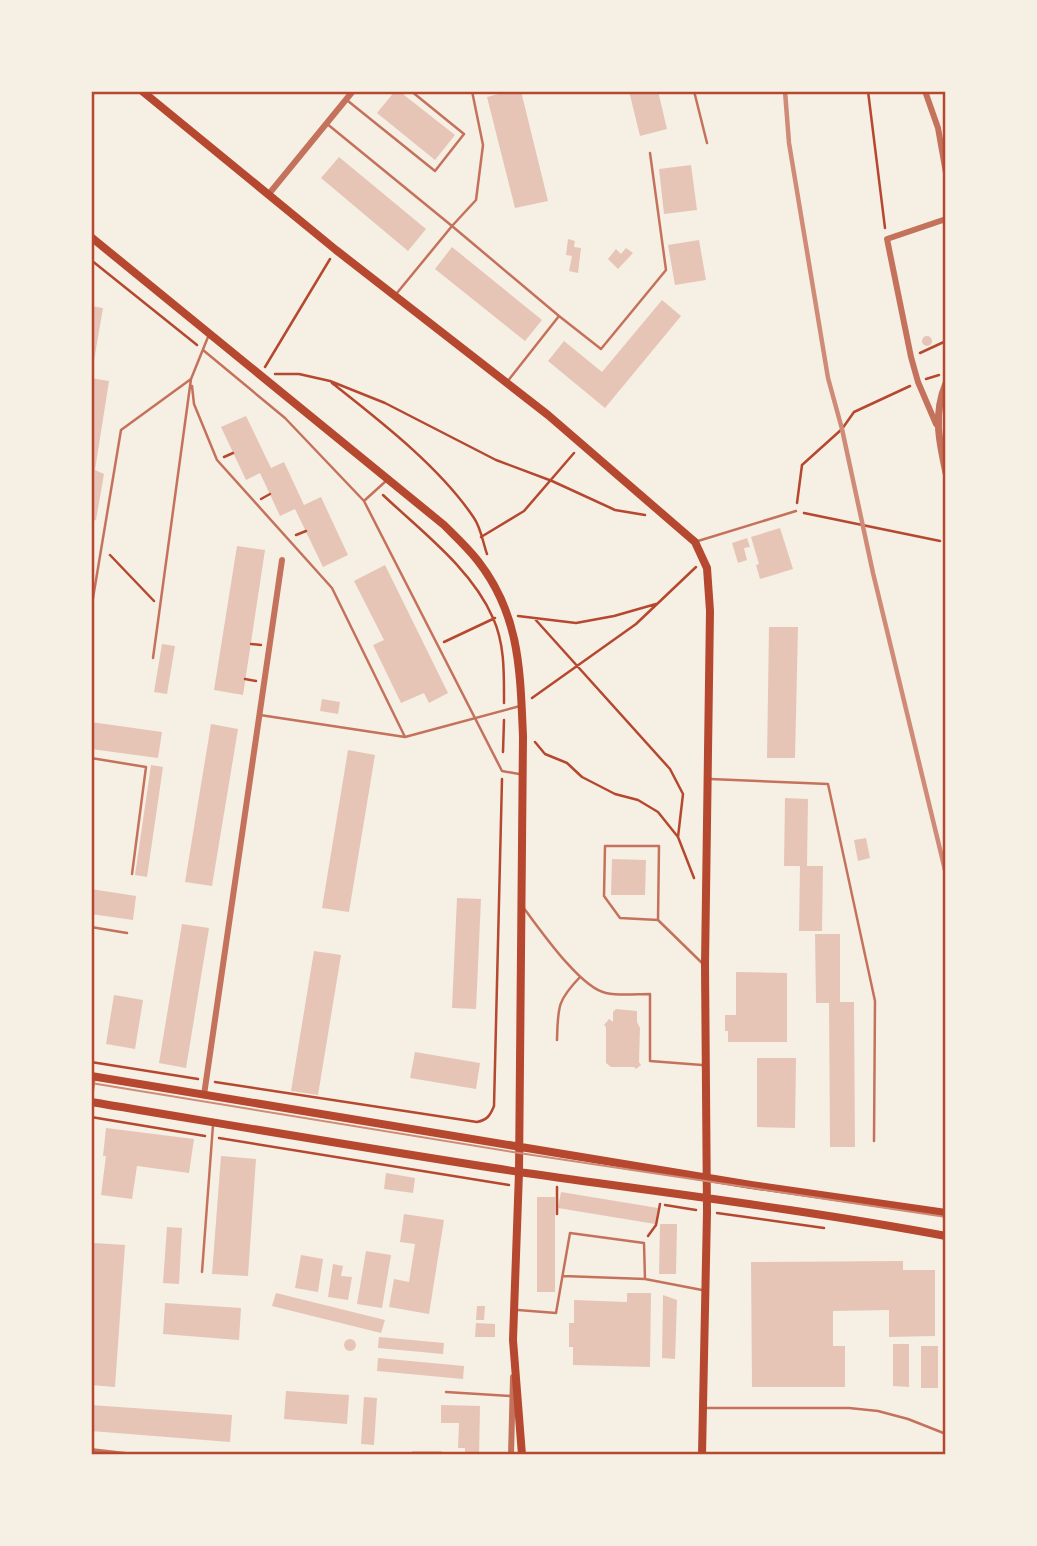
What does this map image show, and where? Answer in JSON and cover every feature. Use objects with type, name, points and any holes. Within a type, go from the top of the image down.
[{"type":"main road","points":[[142,91],[336,250],[581,444],[695,542],[707,568],[710,611],[705,965],[707,1199],[702,1455]]},
{"type":"main road","points":[[91,237],[444,525],[478,561],[502,599],[517,643],[523,729],[519,1172],[513,1340],[522,1455]]},
{"type":"main road","points":[[92,1076],[946,1213]]},
{"type":"main road","points":[[91,1102],[519,1172],[748,1203],[946,1236]]},
{"type":"street","points":[[268,195],[353,91]]},
{"type":"street","points":[[925,91],[938,128],[946,173]]},
{"type":"street","points":[[946,219],[887,239],[911,357],[918,382],[936,424],[946,473]]},
{"type":"street","points":[[936,424],[939,400],[946,383]]},
{"type":"street","points":[[204,1095],[282,560]]},
{"type":"street","points":[[91,1091],[92,1076]]},
{"type":"street","points":[[511,1455],[513,1340]]},
{"type":"street","points":[[91,1451],[126,1455]]},
{"type":"lane","points":[[346,99],[435,171],[464,134],[411,91]]},
{"type":"lane","points":[[395,296],[476,200],[484,145],[472,91]]},
{"type":"lane","points":[[694,91],[707,143]]},
{"type":"lane","points":[[326,123],[601,349],[666,270],[650,153]]},
{"type":"lane","points":[[506,383],[559,316]]},
{"type":"lane","points":[[153,658],[191,379],[210,332]]},
{"type":"lane","points":[[203,350],[285,418],[363,500],[502,771],[523,775]]},
{"type":"lane","points":[[91,610],[121,430],[191,379]]},
{"type":"lane","points":[[191,379],[194,404],[217,460],[332,588],[405,737]]},
{"type":"lane","points":[[363,500],[388,479]]},
{"type":"lane","points":[[695,542],[796,512]]},
{"type":"lane","points":[[260,715],[405,737],[522,705]]},
{"type":"lane","points":[[91,758],[146,767],[132,874]]},
{"type":"lane","points":[[707,779],[828,784],[875,1001],[874,1141]]},
{"type":"lane","points":[[658,920],[659,846],[605,846],[604,896],[620,918],[658,920],[705,965]]},
{"type":"lane","points":[[523,907],[548,942],[580,977],[604,993],[650,994],[650,1061],[706,1065]]},
{"type":"lane","points":[[91,927],[127,933]]},
{"type":"lane","points":[[557,1040],[558,1006],[580,977]]},
{"type":"lane","points":[[202,1272],[213,1122]]},
{"type":"lane","points":[[514,1310],[556,1313],[570,1233],[644,1243],[645,1279]]},
{"type":"lane","points":[[563,1276],[645,1279],[705,1290]]},
{"type":"lane","points":[[446,1392],[512,1396]]},
{"type":"lane","points":[[703,1408],[849,1408],[878,1411],[946,1434]]},
{"type":"path","points":[[868,91],[887,239]]},
{"type":"path","points":[[261,374],[336,250]]},
{"type":"path","points":[[91,260],[203,350]]},
{"type":"path","points":[[911,357],[946,341]]},
{"type":"path","points":[[940,541],[796,512],[802,465],[842,429],[854,412],[918,382],[946,373]]},
{"type":"path","points":[[261,374],[299,374],[330,381],[385,403],[496,460],[552,481],[615,510],[668,519]]},
{"type":"path","points":[[330,381],[412,450],[476,520],[489,562]]},
{"type":"path","points":[[481,537],[524,511],[581,444]]},
{"type":"path","points":[[91,1062],[477,1122],[485,1120],[494,1106],[504,664],[493,618],[466,574],[376,489]]},
{"type":"path","points":[[103,548],[160,607]]},
{"type":"path","points":[[522,705],[636,624],[703,559]]},
{"type":"path","points":[[437,646],[493,618],[507,614],[576,623],[659,603]]},
{"type":"path","points":[[534,618],[670,769],[682,794],[678,837]]},
{"type":"path","points":[[523,729],[545,754],[567,763],[582,777],[615,794],[638,800],[658,812],[678,837],[696,884]]},
{"type":"path","points":[[557,1187],[557,1214]]},
{"type":"path","points":[[644,1243],[656,1224],[660,1204]]},
{"type":"building","points":[[395,91],[399,91],[455,135],[435,160],[377,113]]},
{"type":"building","points":[[521,91],[548,201],[515,208],[487,97]]},
{"type":"building","points":[[629,91],[658,91],[667,129],[640,136]]},
{"type":"building","points":[[339,157],[426,229],[408,251],[321,178]]},
{"type":"building","points":[[691,165],[697,210],[664,214],[659,169]]},
{"type":"building","points":[[568,239],[575,241],[574,247],[581,248],[578,273],[569,271],[572,256],[566,255]]},
{"type":"building","points":[[699,240],[706,280],[675,285],[668,245]]},
{"type":"building","points":[[452,247],[542,320],[525,341],[435,269]]},
{"type":"building","points":[[626,248],[633,253],[618,269],[608,259],[616,249],[621,254]]},
{"type":"building","points":[[662,300],[681,316],[605,408],[548,361],[564,341],[602,372]]},
{"type":"building","points":[[91,306],[103,308],[92,372],[91,372]]},
{"type":"building","points":[[927,336],[931,337],[931,345],[927,346],[923,345],[922,341],[923,337]]},
{"type":"building","points":[[91,378],[109,381],[95,470],[104,474],[96,520],[91,521]]},
{"type":"building","points":[[246,416],[271,468],[284,462],[304,505],[321,497],[348,555],[323,567],[295,509],[280,516],[260,473],[246,480],[221,427]]},
{"type":"building","points":[[780,528],[793,569],[760,579],[756,565],[759,564],[751,537]]},
{"type":"building","points":[[747,538],[750,547],[744,548],[747,560],[738,563],[732,543]]},
{"type":"building","points":[[237,546],[265,550],[243,695],[214,690]]},
{"type":"building","points":[[385,565],[448,693],[429,703],[424,693],[401,703],[373,645],[384,640],[354,581]]},
{"type":"building","points":[[769,627],[798,627],[795,758],[767,758]]},
{"type":"building","points":[[162,644],[175,646],[167,694],[154,692]]},
{"type":"building","points":[[322,699],[340,702],[338,714],[320,711]]},
{"type":"building","points":[[91,722],[162,732],[158,758],[91,749]]},
{"type":"building","points":[[211,724],[238,729],[212,886],[185,882]]},
{"type":"building","points":[[348,750],[375,755],[349,912],[322,908]]},
{"type":"building","points":[[151,765],[163,767],[147,877],[135,875]]},
{"type":"building","points":[[785,798],[808,799],[807,866],[823,866],[822,931],[799,931],[800,866],[784,866]]},
{"type":"building","points":[[866,838],[870,858],[858,861],[854,840]]},
{"type":"building","points":[[612,859],[646,860],[645,895],[611,895]]},
{"type":"building","points":[[91,889],[136,896],[133,920],[91,914]]},
{"type":"building","points":[[457,898],[481,899],[476,1009],[452,1008]]},
{"type":"building","points":[[182,924],[209,928],[186,1068],[159,1063]]},
{"type":"building","points":[[815,934],[840,934],[840,1002],[854,1002],[855,1147],[830,1147],[829,1003],[816,1003]]},
{"type":"building","points":[[314,951],[341,955],[318,1095],[291,1091]]},
{"type":"building","points":[[736,972],[787,973],[787,1042],[728,1042],[725,1015],[736,1015]]},
{"type":"building","points":[[114,995],[143,1000],[135,1049],[106,1044]]},
{"type":"building","points":[[616,1009],[637,1011],[641,1065],[636,1069],[611,1067],[606,1063],[604,1025],[609,1019],[613,1022],[613,1012]]},
{"type":"building","points":[[415,1052],[480,1063],[476,1089],[410,1078]]},
{"type":"building","points":[[757,1058],[796,1058],[795,1128],[757,1127]]},
{"type":"building","points":[[106,1128],[194,1139],[189,1173],[137,1166],[132,1199],[101,1195]]},
{"type":"building","points":[[221,1156],[256,1159],[248,1276],[212,1274]]},
{"type":"building","points":[[386,1173],[415,1178],[413,1193],[384,1189]]},
{"type":"building","points":[[561,1192],[658,1208],[655,1224],[558,1208]]},
{"type":"building","points":[[537,1197],[555,1197],[555,1292],[537,1292]]},
{"type":"building","points":[[404,1214],[444,1220],[429,1314],[389,1307],[394,1279],[409,1282],[415,1244],[400,1242]]},
{"type":"building","points":[[660,1224],[677,1224],[676,1274],[659,1274]]},
{"type":"building","points":[[167,1227],[182,1228],[179,1284],[163,1283]]},
{"type":"building","points":[[94,1243],[125,1245],[115,1387],[91,1385],[91,1285]]},
{"type":"building","points":[[366,1251],[391,1255],[382,1308],[357,1304]]},
{"type":"building","points":[[301,1255],[323,1259],[318,1292],[295,1288]]},
{"type":"building","points":[[903,1261],[903,1270],[935,1270],[935,1336],[889,1337],[889,1310],[833,1311],[833,1346],[845,1346],[845,1387],[752,1387],[751,1262]]},
{"type":"building","points":[[333,1264],[343,1266],[341,1276],[352,1277],[348,1300],[328,1297]]},
{"type":"building","points":[[276,1293],[385,1320],[381,1333],[272,1306]]},
{"type":"building","points":[[627,1293],[651,1293],[650,1367],[573,1365],[573,1347],[569,1347],[569,1323],[574,1323],[574,1300],[627,1302]]},
{"type":"building","points":[[663,1295],[677,1300],[675,1359],[662,1358]]},
{"type":"building","points":[[165,1303],[241,1308],[239,1340],[163,1334]]},
{"type":"building","points":[[477,1306],[485,1306],[484,1320],[476,1320]]},
{"type":"building","points":[[476,1323],[495,1324],[495,1337],[475,1337]]},
{"type":"building","points":[[379,1337],[444,1343],[443,1354],[378,1348]]},
{"type":"building","points":[[345,1340],[355,1340],[355,1350],[345,1350]]},
{"type":"building","points":[[893,1344],[909,1344],[909,1387],[893,1386]]},
{"type":"building","points":[[921,1346],[938,1346],[938,1388],[921,1388]]},
{"type":"building","points":[[378,1358],[464,1366],[463,1379],[377,1371]]},
{"type":"building","points":[[286,1391],[349,1395],[347,1424],[284,1419]]},
{"type":"building","points":[[364,1397],[377,1398],[374,1445],[361,1444]]},
{"type":"building","points":[[91,1405],[232,1415],[230,1442],[91,1431]]},
{"type":"building","points":[[441,1405],[480,1406],[479,1455],[465,1455],[465,1448],[458,1448],[459,1423],[441,1423]]},
{"type":"building","points":[[412,1451],[442,1451],[442,1455],[412,1455]]},
{"type":"tram line","points":[[91,1083],[519,1153],[946,1217]]},
{"type":"railway","points":[[785,91],[789,143],[828,378],[946,874]]}]
